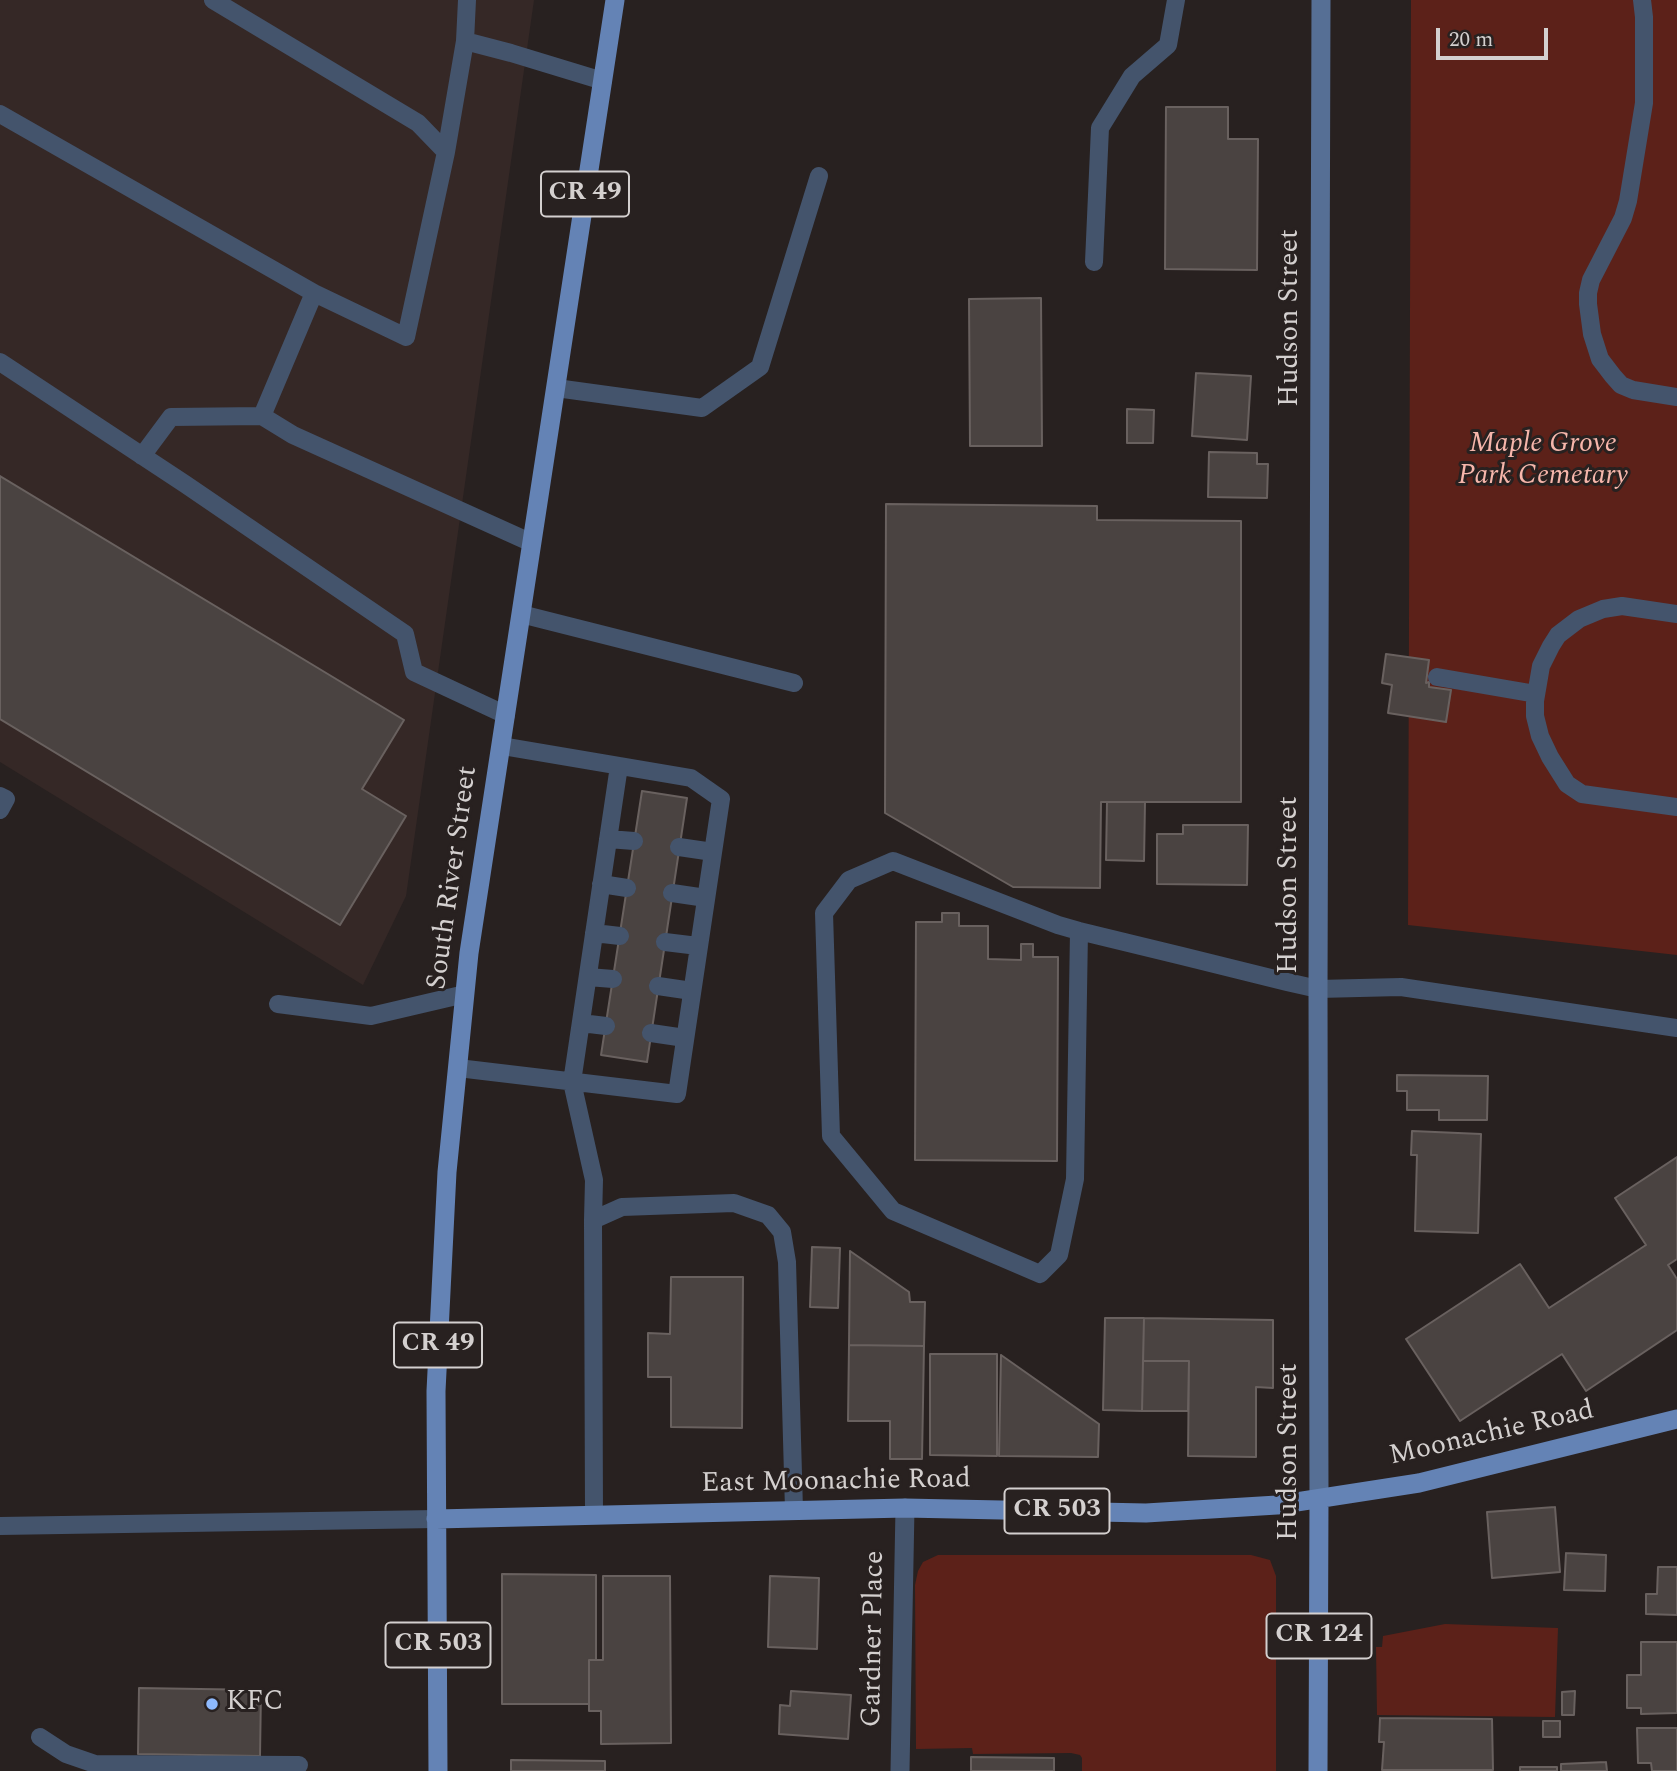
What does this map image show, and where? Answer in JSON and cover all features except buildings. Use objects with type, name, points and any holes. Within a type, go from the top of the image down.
[{"type":"main road","name":"South River Street","points":[[438,1771],[436,1391],[447,1172],[469,953],[615,0]]},
{"type":"main road","name":"Hudson Street","points":[[1318,1771],[1321,0]]},
{"type":"main road","name":"Moonachie Road","points":[[1319,1500],[1419,1483],[1677,1419]]},
{"type":"main road","name":"East Moonachie Road","points":[[436,1519],[905,1508],[1146,1513],[1319,1500]]},
{"type":"street","name":"Gardner Place","points":[[900,1771],[905,1508]]},
{"type":"lane","points":[[213,0],[418,123],[446,152]]},
{"type":"lane","points":[[0,114],[314,293],[406,337],[446,152],[465,41],[467,0]]},
{"type":"lane","points":[[1094,262],[1100,128],[1132,76],[1168,45],[1176,0]]},
{"type":"lane","points":[[1642,0],[1644,103],[1628,201],[1623,218],[1591,280],[1588,304],[1600,359],[1621,385],[1633,390],[1677,397]]},
{"type":"lane","points":[[465,41],[603,81]]},
{"type":"lane","points":[[556,387],[702,408],[760,368],[819,176]]},
{"type":"lane","points":[[262,416],[314,293]]},
{"type":"lane","points":[[0,362],[405,634],[414,672],[506,715]]},
{"type":"lane","points":[[142,456],[171,417],[262,416],[293,435],[532,543]]},
{"type":"lane","points":[[1677,614],[1622,606],[1603,609],[1580,619],[1558,635],[1541,666],[1535,716],[1540,736],[1550,757],[1567,784],[1582,794],[1677,807]]},
{"type":"lane","points":[[521,614],[794,683]]},
{"type":"lane","points":[[1437,677],[1536,694]]},
{"type":"lane","points":[[458,1068],[677,1094],[721,799],[691,778],[502,746]]},
{"type":"lane","points":[[594,1515],[594,1180],[572,1082],[619,766]]},
{"type":"lane","points":[[0,796],[6,799],[0,810]]},
{"type":"lane","points":[[608,839],[634,841]]},
{"type":"lane","points":[[680,847],[713,852]]},
{"type":"lane","points":[[1079,930],[1075,1179],[1059,1255],[1040,1274],[893,1211],[831,1136],[824,913],[849,880],[893,861],[1058,925],[1079,930],[1318,989],[1401,987],[1677,1028]]},
{"type":"lane","points":[[601,884],[627,888]]},
{"type":"lane","points":[[672,893],[706,898]]},
{"type":"lane","points":[[594,933],[620,936]]},
{"type":"lane","points":[[665,943],[698,946]]},
{"type":"lane","points":[[588,977],[613,979]]},
{"type":"lane","points":[[658,986],[692,991]]},
{"type":"lane","points":[[278,1004],[371,1016],[465,994]]},
{"type":"lane","points":[[581,1023],[606,1026]]},
{"type":"lane","points":[[651,1032],[685,1038]]},
{"type":"lane","points":[[593,1220],[622,1207],[734,1203],[768,1215],[782,1232],[787,1262],[794,1510]]},
{"type":"lane","points":[[0,1526],[436,1519]]},
{"type":"lane","points":[[40,1737],[66,1754],[95,1764],[299,1765]]},
{"type":"shaded area","points":[[0,0],[534,0],[406,896],[363,985],[0,762]]},
{"type":"green space","name":"Maple Grove Park Cemetary","points":[[1411,0],[1677,0],[1677,955],[1408,925]]},
{"type":"green space","points":[[938,1555],[1251,1555],[1270,1560],[1276,1576],[1276,1771],[1082,1771],[1082,1758],[1071,1753],[973,1754],[972,1748],[916,1749],[915,1585],[923,1562]]},
{"type":"green space","points":[[1445,1624],[1558,1628],[1555,1717],[1377,1715],[1376,1647],[1382,1647],[1383,1636]]},
{"type":"place","name":"KFC","points":[[212,1704]]}]
